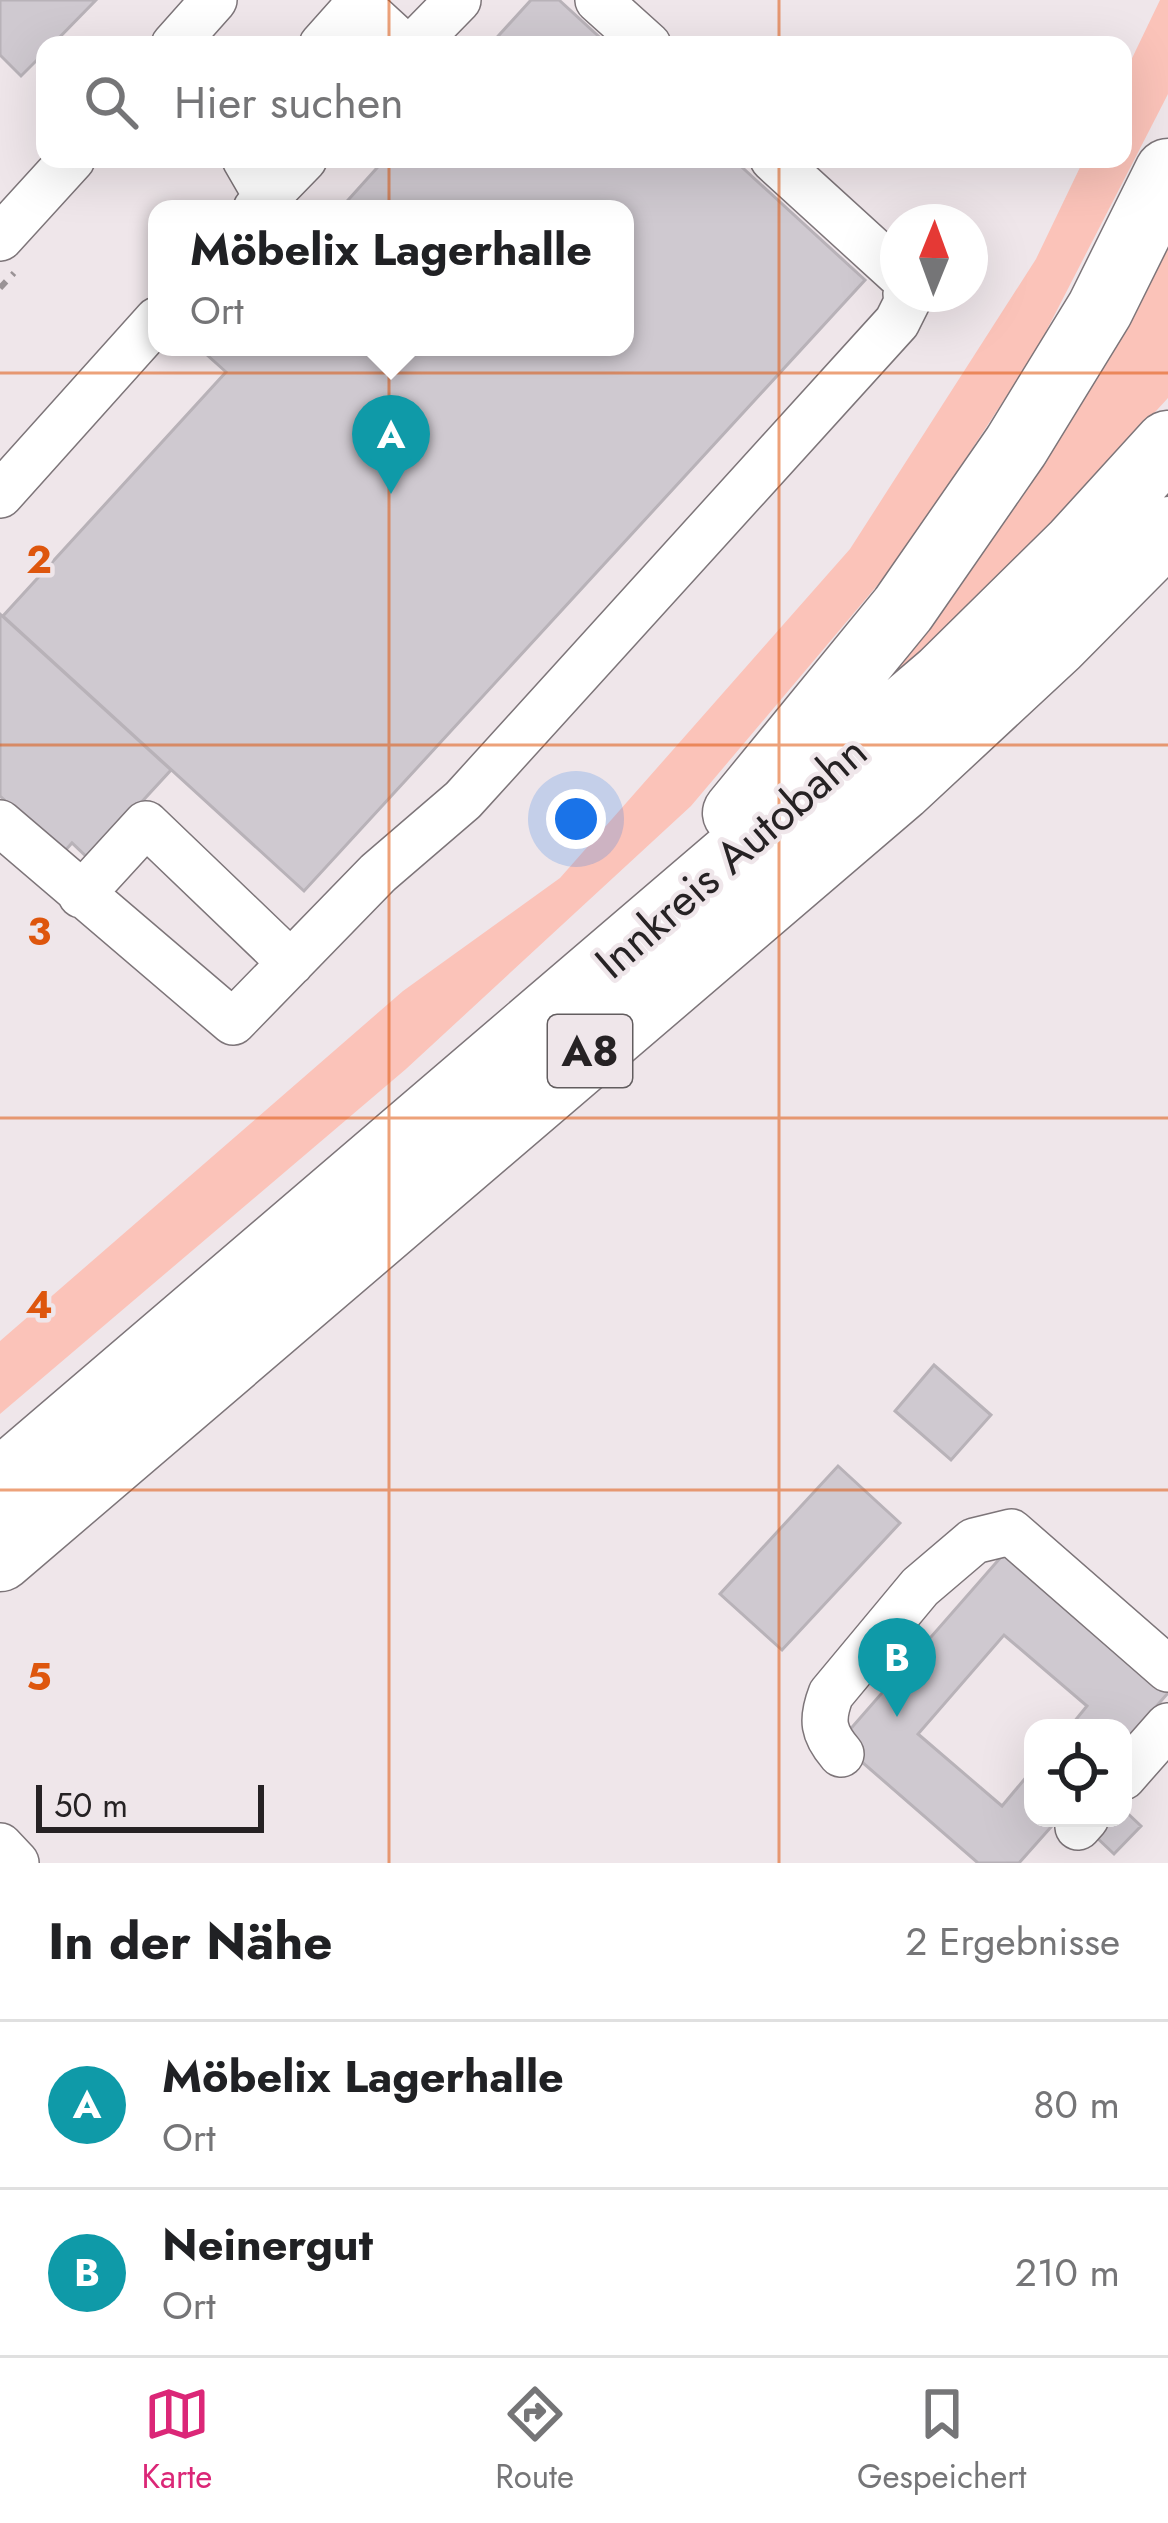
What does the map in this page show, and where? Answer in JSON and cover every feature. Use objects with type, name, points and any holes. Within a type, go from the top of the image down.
[{"type":"highway","points":[[628,946],[903,609],[1016,446],[1088,329],[1168,172]]},
{"type":"highway","name":"Innkreis Autobahn","points":[[0,1483],[943,676],[1076,545],[1168,444]]},
{"type":"highway","name":"Innkreis Autobahn","points":[[0,1558],[900,788],[1056,644],[1168,530]]},
{"type":"street","points":[[182,36],[214,0]]},
{"type":"street","points":[[423,36],[458,0]]},
{"type":"street","points":[[598,0],[638,36]]},
{"type":"street","points":[[330,36],[358,2],[394,36]]},
{"type":"street","points":[[0,238],[64,168]]},
{"type":"street","points":[[256,188],[289,168]]},
{"type":"street","points":[[783,168],[880,256]]},
{"type":"street","points":[[0,824],[232,1022],[378,873],[463,800],[897,322],[900,312]]},
{"type":"street","points":[[0,495],[148,330]]},
{"type":"street","points":[[81,895],[146,824],[290,963]]},
{"type":"street","points":[[841,1754],[826,1736],[823,1713],[831,1694],[920,1587],[974,1541],[1010,1532],[1168,1669]]},
{"type":"street","points":[[1132,1767],[1168,1726]]},
{"type":"street","points":[[0,1846],[16,1863]]},
{"type":"shaded area","points":[[1160,0],[1168,0],[1168,94],[1132,164],[1132,58]]},
{"type":"shaded area","points":[[1080,168],[1130,168],[1036,351],[902,556],[691,806],[406,1069],[0,1414],[0,1341],[403,991],[560,878],[850,549],[1036,259]]},
{"type":"shaded area","points":[[1168,230],[1168,398],[997,584],[897,675],[887,662]]},
{"type":"building","points":[[0,0],[96,0],[61,36],[36,36],[36,61],[21,76],[0,55]]},
{"type":"building","points":[[531,0],[559,0],[598,36],[498,36]]},
{"type":"building","points":[[377,168],[743,168],[865,280],[304,891],[3,616],[226,372],[208,356],[634,356],[634,200],[348,200]]},
{"type":"building","points":[[0,614],[171,770],[89,859],[72,843],[63,853],[0,796]]},
{"type":"building","points":[[934,1365],[991,1415],[951,1460],[895,1411]]},
{"type":"building","points":[[838,1466],[900,1523],[782,1650],[720,1594]]},
{"type":"building","points":[[1008,1549],[1168,1688],[1132,1734],[1132,1719],[1076,1719],[1087,1706],[1004,1635],[918,1734],[1002,1806],[1024,1780],[1024,1827],[1051,1827],[1019,1863],[978,1863],[839,1742]]},
{"type":"building","points":[[1132,1818],[1141,1826],[1114,1854],[1094,1835],[1101,1827],[1132,1827]]},
{"type":"place","name":"Möbelix Lagerhalle","points":[[391,494]]},
{"type":"place","name":"Neinergut","points":[[897,1717]]}]
